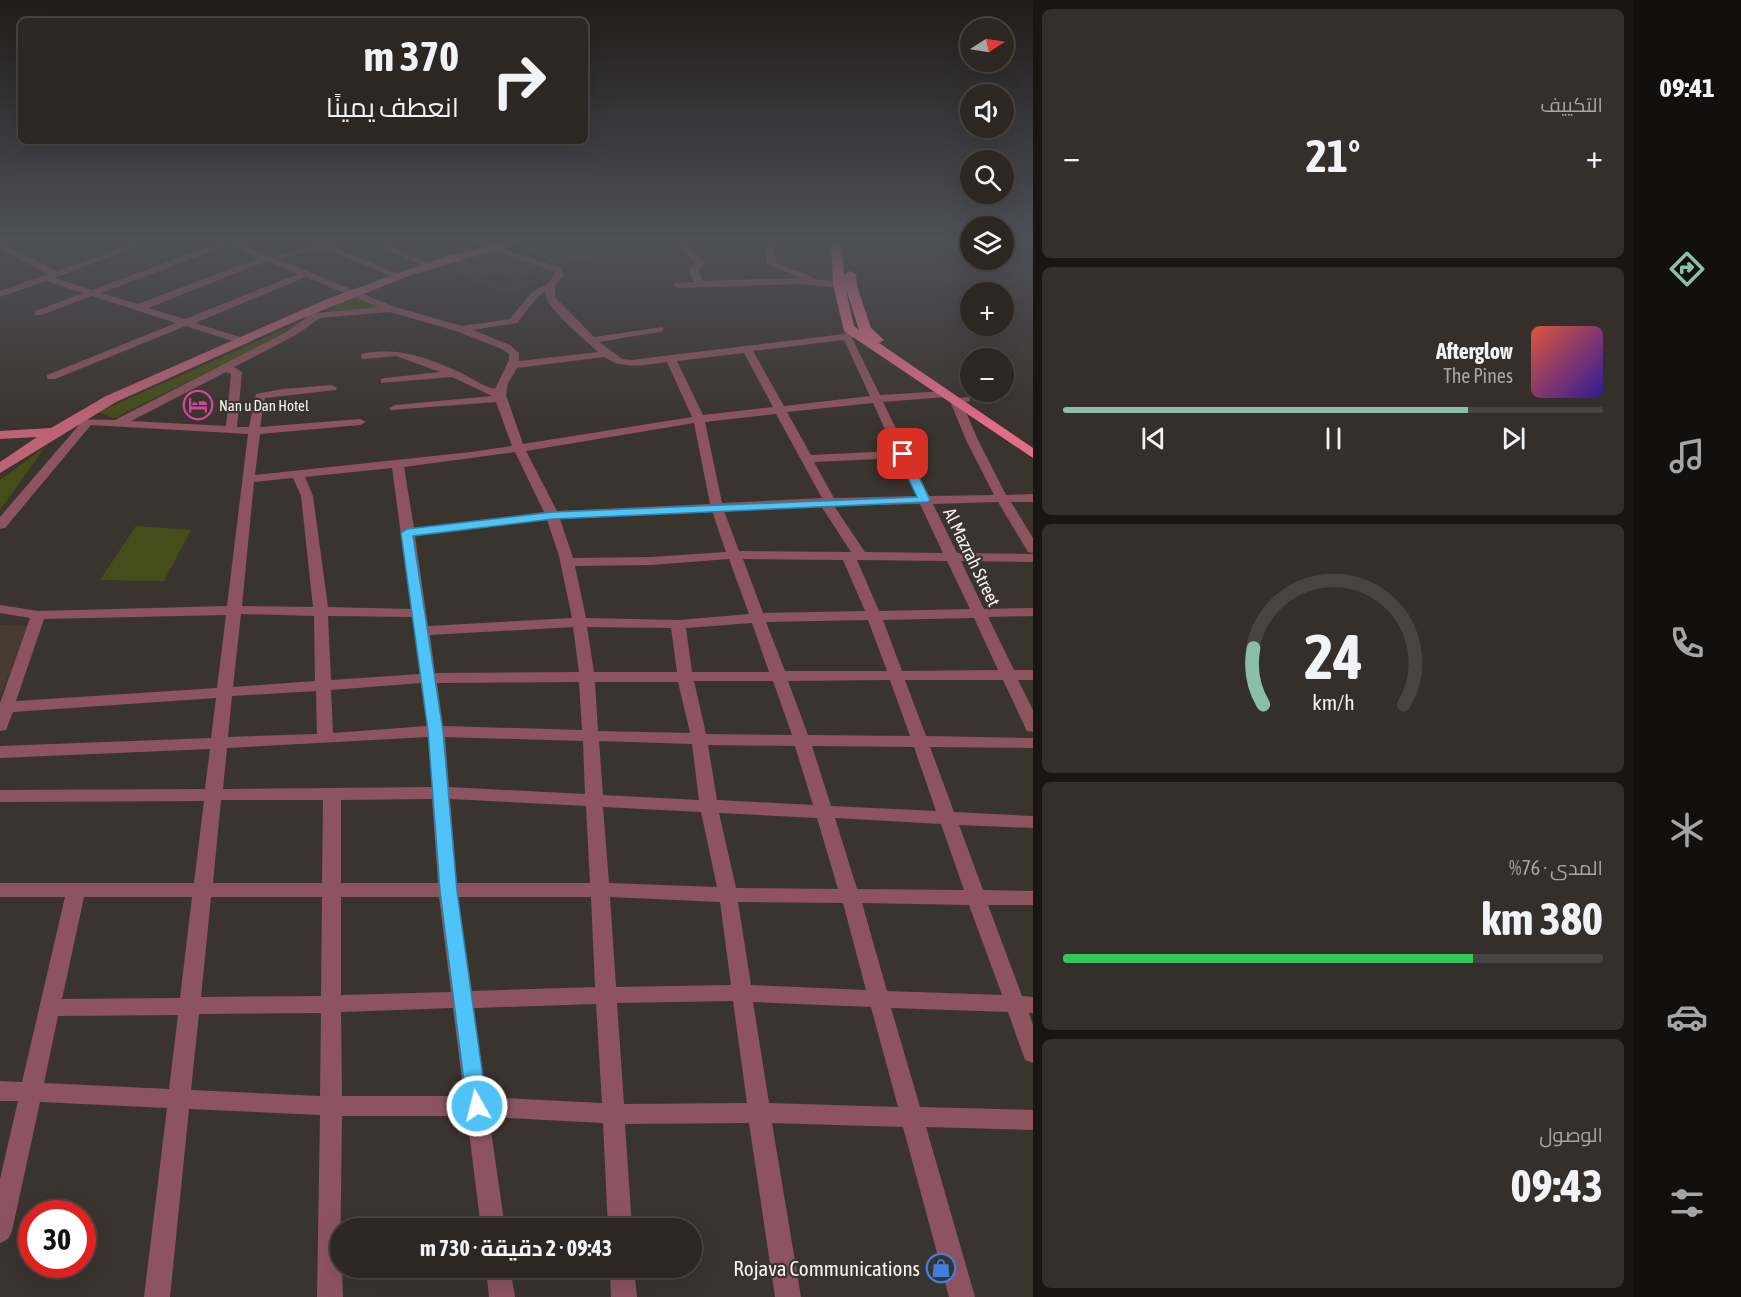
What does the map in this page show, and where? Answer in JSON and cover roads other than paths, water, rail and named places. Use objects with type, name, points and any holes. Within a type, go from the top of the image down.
[{"type":"main road","points":[[0,469],[53,432],[81,422],[111,399],[333,301]]},
{"type":"main road","points":[[845,301],[846,322],[855,333],[1033,446]]},
{"type":"main road","points":[[855,333],[956,398],[1033,454]]},
{"type":"main road","points":[[0,435],[53,432]]},
{"type":"street","points":[[39,313],[71,301]]},
{"type":"street","points":[[115,301],[242,341]]},
{"type":"street","points":[[138,308],[157,301]]},
{"type":"street","points":[[51,377],[241,301]]},
{"type":"street","points":[[377,301],[392,309],[460,329],[506,346],[514,353],[514,365],[503,381],[500,396],[519,448],[553,515],[568,562],[580,622],[587,678],[619,1218]]},
{"type":"street","points":[[460,329],[513,321],[530,301]]},
{"type":"street","points":[[552,301],[606,354],[619,362],[671,360],[855,333]]},
{"type":"street","points":[[292,318],[392,309]]},
{"type":"street","points":[[115,425],[292,333],[319,314]]},
{"type":"street","points":[[591,340],[659,329]]},
{"type":"street","name":"Al Mazrah Street","points":[[855,333],[876,399],[1033,727]]},
{"type":"street","points":[[747,349],[807,459],[855,557],[976,897],[1024,1004],[1033,1054]]},
{"type":"street","points":[[365,356],[396,353],[453,373],[500,396]]},
{"type":"street","points":[[514,365],[606,354]]},
{"type":"street","points":[[671,360],[699,419],[717,508],[802,740],[850,896],[962,1297]]},
{"type":"street","points":[[226,368],[237,372],[231,430]]},
{"type":"street","points":[[385,381],[453,373]]},
{"type":"street","points":[[157,1297],[254,431],[260,396],[332,388]]},
{"type":"street","points":[[395,408],[500,396]]},
{"type":"street","points":[[249,479],[399,464],[519,448],[699,419],[876,399],[956,398],[970,442],[1033,549]]},
{"type":"street","points":[[0,525],[81,422],[254,431],[360,422]]},
{"type":"street","points":[[807,459],[903,454]]},
{"type":"street","points":[[399,464],[436,731],[448,891],[492,1218]]},
{"type":"street","points":[[297,473],[307,496],[321,611],[325,739]]},
{"type":"street","points":[[407,533],[553,515],[828,502],[1033,498]]},
{"type":"street","points":[[568,562],[651,561],[735,555],[1033,558]]},
{"type":"street","points":[[0,609],[39,615],[234,610],[321,611],[420,622],[678,624],[756,618],[1033,612]]},
{"type":"street","points":[[0,726],[39,615]]},
{"type":"street","points":[[678,624],[685,678],[699,739],[709,806],[728,895],[788,1297]]},
{"type":"street","points":[[6,707],[429,678],[1033,675]]},
{"type":"street","points":[[0,752],[325,739],[436,731],[699,739],[1033,743]]},
{"type":"street","points":[[0,796],[440,794],[1033,822]]},
{"type":"street","points":[[330,1297],[332,795]]},
{"type":"street","points":[[0,1231],[76,889]]},
{"type":"street","points":[[0,890],[600,890],[728,895],[1033,898]]},
{"type":"street","points":[[50,1008],[332,1004],[742,993],[1024,1004]]},
{"type":"street","points":[[0,1091],[331,1106],[477,1106],[613,1114],[759,1113],[1033,1120]]},
{"type":"street","points":[[499,1278],[502,1297]]},
{"type":"street","points":[[623,1278],[624,1297]]},
{"type":"place","name":"Nan u Dan Hotel","points":[[198,405]]},
{"type":"place","name":"Rojava Communications","points":[[941,1268]]}]
